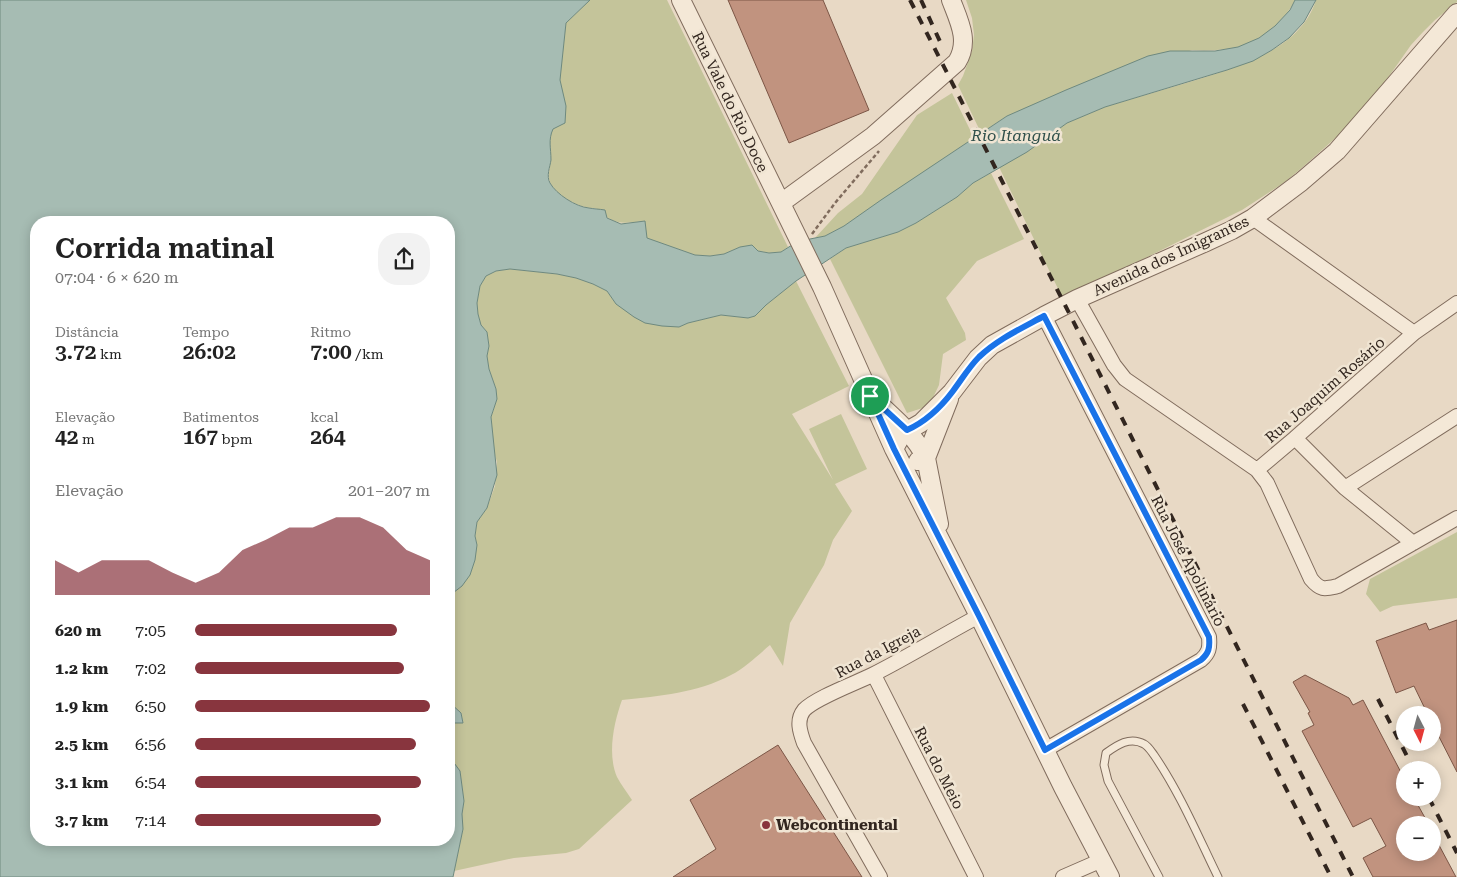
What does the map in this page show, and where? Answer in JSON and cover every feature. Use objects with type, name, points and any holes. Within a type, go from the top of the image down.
[{"type":"street","name":"Rua Vale do Rio Doce","points":[[681,0],[799,238],[898,456],[1110,877]]},
{"type":"street","points":[[781,203],[873,136],[958,62],[963,50],[964,36],[951,0]]},
{"type":"street","name":"Avenida dos Imigrantes","points":[[898,456],[899,438],[907,430],[921,423],[952,392],[978,358],[992,346],[1077,299],[1206,242],[1253,218],[1302,182],[1337,151],[1457,13]]},
{"type":"street","points":[[1253,218],[1414,333]]},
{"type":"street","points":[[1077,299],[1114,365],[1125,380],[1257,470],[1267,483],[1311,579],[1317,586],[1326,589],[1338,586],[1457,518]]},
{"type":"street","name":"Rua Joaquim Rosário","points":[[1257,470],[1414,333],[1457,303]]},
{"type":"street","name":"Rua José Apolinário","points":[[1044,316],[1209,637],[1210,647],[1207,654],[1201,660],[1045,750]]},
{"type":"street","name":"Avenida dos Imigrantes","points":[[926,458],[952,392]]},
{"type":"street","points":[[870,396],[907,430],[916,440],[926,458],[943,545]]},
{"type":"street","points":[[1345,488],[1457,416]]},
{"type":"street","points":[[1295,438],[1345,488],[1414,543]]},
{"type":"street","points":[[898,456],[914,463],[926,458]]},
{"type":"street","name":"Rua da Igreja","points":[[880,877],[804,743],[800,733],[799,722],[803,712],[811,704],[874,675],[979,616]]},
{"type":"street","name":"Rua do Meio","points":[[874,675],[976,877]]},
{"type":"street","points":[[1063,877],[1102,860]]},
{"type":"lane","points":[[1159,877],[1108,781],[1104,765],[1106,753],[1120,743],[1134,740],[1146,744],[1176,792],[1218,877]]},
{"type":"green space","points":[[590,0],[667,0],[788,247],[781,252],[769,253],[740,247],[724,254],[710,256],[695,255],[646,238],[644,221],[618,222],[608,218],[595,208],[589,208],[569,201],[557,192],[549,177],[550,140],[566,23]]},
{"type":"green space","points":[[966,0],[1295,0],[1291,8],[1278,23],[1262,36],[1244,45],[1219,50],[1192,50],[1007,116],[981,133],[958,85],[972,51],[974,35],[972,18]]},
{"type":"green space","points":[[1316,0],[1457,0],[1457,2],[1435,20],[1411,45],[1380,89],[1340,134],[1285,182],[1242,210],[1063,299],[999,167],[1027,152],[1067,123],[1105,107],[1223,71],[1262,56],[1295,33],[1308,18]]},
{"type":"green space","points":[[952,93],[974,138],[844,226],[825,236],[815,238],[838,213],[862,194],[917,115]]},
{"type":"green space","points":[[991,173],[1024,239],[977,261],[946,298],[965,333],[966,340],[943,354],[939,385],[929,406],[907,413],[830,259],[846,248],[898,232],[916,223],[957,197],[973,183]]},
{"type":"green space","points":[[510,269],[576,278],[607,291],[616,304],[679,327],[721,315],[748,318],[755,316],[796,281],[849,386],[792,414],[833,480],[809,429],[841,414],[867,469],[835,484],[852,511],[833,540],[824,565],[790,623],[783,666],[770,645],[741,669],[705,686],[678,693],[622,700],[614,728],[612,758],[617,777],[632,800],[579,849],[566,853],[514,858],[454,871],[463,829],[462,814],[464,801],[460,771],[455,764],[455,723],[463,723],[461,713],[455,708],[455,591],[462,586],[477,545],[475,536],[477,522],[487,508],[495,486],[497,462],[494,452],[491,417],[494,409],[496,389],[489,369],[487,332],[481,325],[477,303],[480,286],[486,276],[496,271]]},
{"type":"green space","points":[[1457,532],[1457,598],[1393,606],[1380,612],[1366,594],[1370,579]]},
{"type":"water","name":"Rio Itanguá","points":[[0,0],[590,0],[566,23],[560,80],[566,106],[565,123],[553,129],[551,133],[551,160],[548,174],[550,183],[573,203],[584,207],[605,210],[607,218],[621,224],[645,221],[647,238],[695,255],[710,256],[724,254],[740,247],[752,245],[758,251],[769,253],[781,252],[792,245],[825,236],[844,226],[1007,116],[1148,56],[1170,51],[1215,51],[1238,47],[1259,38],[1275,26],[1290,10],[1295,0],[1316,0],[1304,22],[1289,38],[1253,61],[1105,107],[1067,123],[1027,152],[973,183],[957,197],[916,223],[898,232],[846,248],[796,281],[755,316],[748,318],[721,315],[679,327],[662,326],[645,323],[634,317],[616,304],[607,291],[576,278],[510,269],[496,271],[486,276],[480,286],[477,303],[481,325],[487,332],[489,369],[496,389],[497,399],[491,417],[497,475],[487,508],[477,522],[475,536],[477,545],[470,575],[462,586],[455,591],[455,216],[30,216],[30,846],[455,846],[455,764],[460,771],[464,801],[462,814],[463,829],[453,877],[0,877]]},
{"type":"water","points":[[455,708],[461,713],[463,723],[455,723]]},
{"type":"building","points":[[728,0],[823,0],[869,110],[789,143]]},
{"type":"building","points":[[1457,620],[1457,772],[1441,741],[1441,706],[1424,706],[1414,686],[1396,693],[1376,641],[1426,623],[1429,630]]},
{"type":"building","points":[[1305,675],[1349,698],[1353,705],[1363,700],[1396,763],[1396,806],[1418,806],[1424,816],[1396,816],[1396,861],[1441,861],[1441,849],[1456,877],[1373,877],[1363,858],[1386,846],[1371,818],[1353,827],[1302,731],[1314,725],[1308,713],[1310,712],[1293,682]]},
{"type":"building","name":"Webcontinental","points":[[778,745],[862,877],[673,877],[716,849],[690,800]]},
{"type":"railway","points":[[910,0],[1353,877]]},
{"type":"railway","points":[[921,0],[942,46]]},
{"type":"railway","points":[[1378,699],[1409,761]]},
{"type":"railway","points":[[1243,704],[1331,877]]},
{"type":"railway","points":[[1433,806],[1457,853]]},
{"type":"place","name":"Webcontinental","points":[[766,825]]},
{"type":"route","points":[[1044,316],[1209,637],[1210,647],[1207,654],[1201,660],[1045,750],[894,449],[870,396],[907,430],[921,423],[952,392],[978,358],[992,346],[1044,316]]}]
